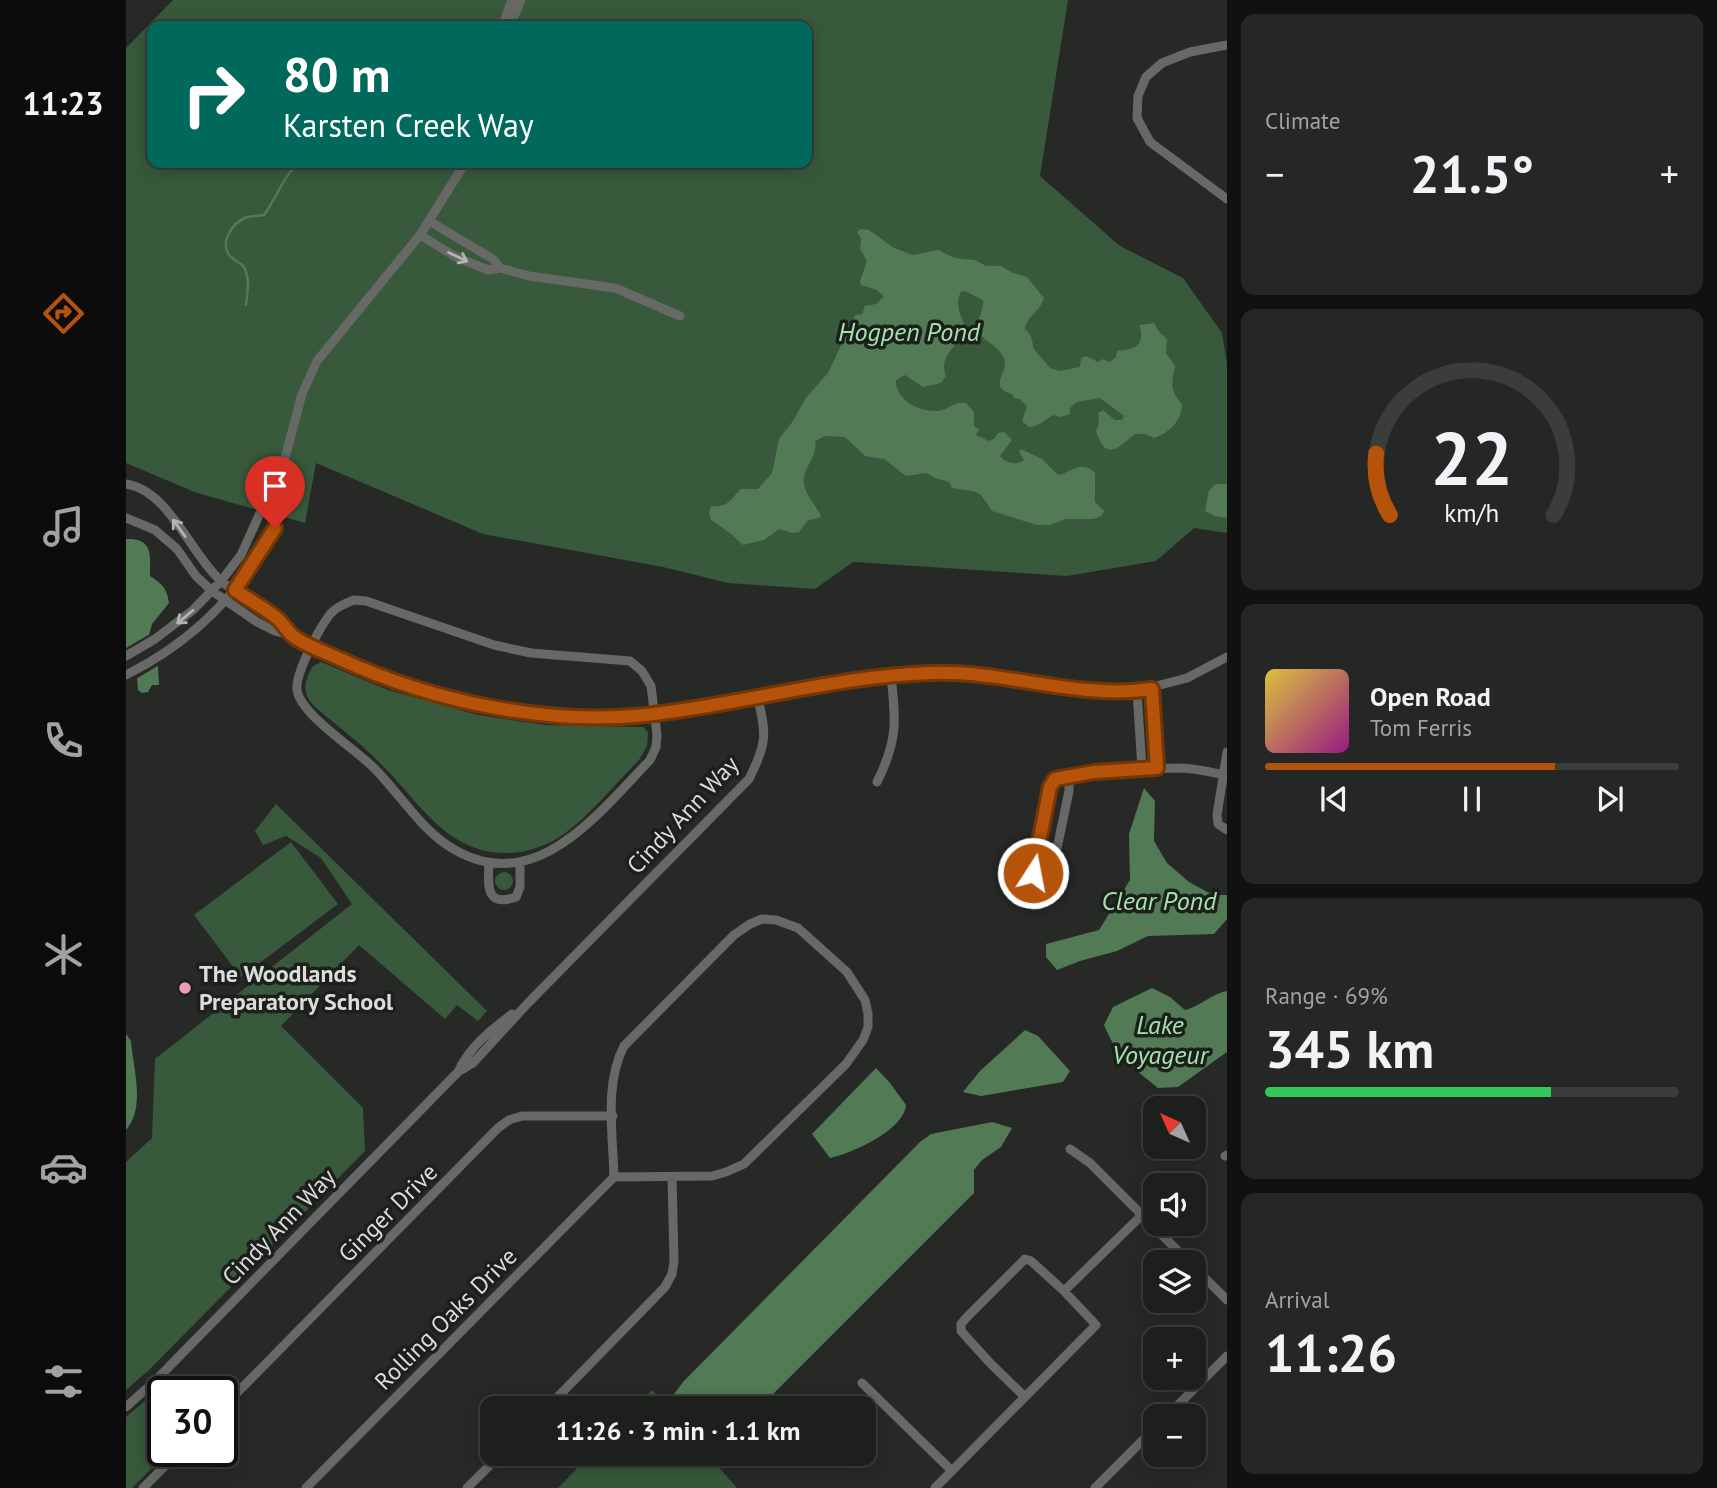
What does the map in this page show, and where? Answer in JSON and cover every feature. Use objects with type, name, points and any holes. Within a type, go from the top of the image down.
[{"type":"street","points":[[504,21],[512,0]]},
{"type":"street","points":[[512,21],[521,0]]},
{"type":"street","points":[[1227,45],[1190,52],[1162,62],[1146,77],[1138,96],[1137,118],[1150,142],[1227,199]]},
{"type":"street","points":[[126,656],[155,639],[193,610],[241,555],[285,458],[302,394],[317,362],[420,235],[462,168]]},
{"type":"street","points":[[429,221],[493,259],[500,268]]},
{"type":"street","points":[[420,235],[459,258],[488,270],[500,268],[529,276],[615,288],[680,316]]},
{"type":"street","points":[[126,675],[187,639],[235,590],[275,528],[284,497],[285,458]]},
{"type":"street","points":[[126,484],[149,492],[169,513],[209,569],[221,581],[278,620],[293,636]]},
{"type":"street","points":[[126,518],[155,530],[177,549],[196,576],[225,602],[275,631],[293,636],[395,682],[481,705],[582,717],[654,714],[891,676],[933,673],[994,676],[1102,692],[1137,691],[1187,678],[1227,657]]},
{"type":"street","points":[[354,600],[366,601],[494,645],[531,653],[629,661],[642,671],[651,686],[656,747],[650,760],[564,845],[520,862],[489,862],[464,854],[433,833],[375,769],[350,745],[309,713],[300,701],[297,686],[299,674],[313,647],[329,616],[341,605],[354,600]]},
{"type":"street","points":[[877,782],[889,757],[896,725],[891,676]]},
{"type":"street","points":[[1152,689],[1157,768]]},
{"type":"street","points":[[1137,691],[1142,769]]},
{"type":"street","name":"Cindy Ann Way","points":[[126,1407],[155,1381],[458,1072],[465,1057],[488,1033],[528,1003],[750,779],[763,752],[765,727],[758,696]]},
{"type":"street","points":[[1227,752],[1226,775],[1217,815],[1218,824],[1227,830]]},
{"type":"street","points":[[1064,776],[1069,782],[1069,791],[1051,877],[1047,883],[1036,880],[1033,873],[1050,787],[1055,779],[1064,776],[1157,768],[1186,768],[1226,775]]},
{"type":"street","points":[[489,862],[488,887],[494,897],[504,901],[516,897],[520,887],[520,862]]},
{"type":"street","points":[[762,919],[776,919],[798,928],[827,953],[853,981],[864,1000],[868,1027],[856,1051],[744,1164],[712,1176],[614,1177],[613,1116],[613,1077],[624,1046],[734,935],[750,924],[762,919]]},
{"type":"street","name":"Ginger Drive","points":[[238,1392],[509,1120],[522,1116],[613,1116]]},
{"type":"street","points":[[1070,1149],[1090,1163],[1176,1250]]},
{"type":"street","name":"Rolling Oaks Drive","points":[[306,1488],[614,1177]]},
{"type":"street","points":[[559,1396],[665,1287],[672,1274],[672,1177]]},
{"type":"street","points":[[1064,1291],[1141,1216]]},
{"type":"street","points":[[935,1488],[952,1471],[1025,1397],[1096,1325],[1064,1291],[1031,1261],[1025,1259],[967,1317],[961,1324],[961,1331],[989,1363],[1025,1397]]},
{"type":"street","points":[[1206,1279],[1227,1300]]},
{"type":"street","points":[[1179,1404],[1227,1356]]},
{"type":"street","points":[[862,1383],[952,1471]]},
{"type":"street","points":[[1095,1488],[1143,1440]]},
{"type":"street","points":[[467,1488],[488,1466]]},
{"type":"street","points":[[143,1488],[164,1467]]},
{"type":"shaded area","points":[[173,0],[1068,0],[1040,176],[1120,246],[1183,278],[1222,333],[1227,363],[1227,533],[1194,528],[1156,561],[1067,576],[853,562],[815,589],[728,583],[663,567],[483,534],[316,463],[305,523],[197,493],[126,463],[126,48],[147,27],[147,168],[812,168],[812,21],[152,21]]},
{"type":"shaded area","points":[[321,662],[388,690],[478,715],[546,725],[643,727],[648,732],[647,746],[639,760],[598,804],[553,841],[514,853],[481,850],[447,833],[372,755],[311,703],[306,694],[306,680],[313,666]]},
{"type":"shaded area","points":[[276,804],[487,1011],[478,1021],[457,1005],[445,1019],[359,945],[281,1026],[363,1108],[365,1151],[149,1370],[126,1390],[126,1162],[152,1138],[155,1059],[352,904],[321,858],[286,836],[263,845],[255,831]]},
{"type":"shaded area","points":[[291,842],[338,904],[241,977],[194,915]]},
{"type":"shaded area","points":[[504,872],[510,875],[513,881],[510,887],[504,890],[498,887],[495,881],[498,875]]},
{"type":"shaded area","points":[[652,1390],[657,1396],[646,1396]]},
{"type":"shaded area","points":[[147,1399],[147,1467],[153,1467],[132,1488],[126,1488],[126,1417]]},
{"type":"shaded area","points":[[579,1466],[718,1466],[737,1488],[558,1488]]},
{"type":"water","name":"Hogpen Pond","points":[[861,229],[869,230],[894,248],[913,255],[938,250],[955,258],[975,260],[986,266],[1001,266],[1027,277],[1044,298],[1028,320],[1025,329],[1031,336],[1034,349],[1050,368],[1060,371],[1080,367],[1081,358],[1086,356],[1098,362],[1103,359],[1110,362],[1116,357],[1117,351],[1138,344],[1141,336],[1140,325],[1154,323],[1167,339],[1166,353],[1175,366],[1172,387],[1182,405],[1181,411],[1177,422],[1165,433],[1154,438],[1135,434],[1113,449],[1104,447],[1100,441],[1096,431],[1099,424],[1098,413],[1103,410],[1115,420],[1122,420],[1124,416],[1100,398],[1077,402],[1070,408],[1070,414],[1060,417],[1053,415],[1036,426],[1029,427],[1022,421],[1027,406],[1000,387],[1005,362],[1003,356],[977,332],[983,300],[965,291],[959,296],[958,306],[967,329],[947,356],[944,369],[946,376],[941,383],[923,387],[905,375],[896,380],[903,398],[921,409],[939,411],[966,403],[974,412],[974,426],[979,430],[976,435],[989,441],[998,433],[1004,432],[1012,440],[1000,456],[1008,462],[1018,463],[1024,460],[1019,452],[1021,449],[1042,459],[1058,475],[1081,467],[1090,469],[1095,473],[1095,502],[1104,511],[1101,516],[1037,525],[992,511],[981,495],[952,488],[949,482],[926,473],[906,476],[884,459],[865,456],[845,437],[825,436],[815,441],[815,451],[804,478],[807,494],[821,517],[807,521],[799,532],[779,529],[764,540],[743,545],[711,520],[711,506],[726,504],[741,489],[758,489],[772,473],[779,439],[805,399],[828,373],[855,315],[862,314],[865,306],[876,304],[884,297],[877,290],[861,285],[867,261],[860,249],[861,238],[857,232]]},
{"type":"water","points":[[1216,484],[1227,484],[1227,518],[1205,511],[1209,490]]},
{"type":"water","points":[[126,539],[135,539],[146,545],[150,555],[150,576],[163,587],[169,603],[152,624],[149,635],[158,667],[159,685],[152,685],[148,692],[142,693],[138,690],[137,678],[126,658]]},
{"type":"water","name":"Clear Pond","points":[[1144,788],[1155,801],[1154,841],[1167,863],[1189,882],[1213,895],[1227,895],[1227,919],[1214,934],[1148,936],[1117,951],[1057,970],[1046,957],[1046,944],[1099,930],[1130,880],[1129,834]]},
{"type":"water","name":"Lake Voyageur","points":[[1152,988],[1170,997],[1185,1010],[1227,991],[1227,1052],[1178,1087],[1158,1088],[1140,1074],[1120,1054],[1104,1025],[1113,1007]]},
{"type":"water","points":[[1025,1030],[1038,1036],[1070,1071],[1063,1082],[981,1096],[963,1092],[980,1071]]},
{"type":"water","points":[[126,1034],[131,1041],[137,1099],[132,1121],[126,1130]]},
{"type":"water","points":[[876,1068],[906,1105],[903,1114],[897,1123],[876,1139],[830,1158],[812,1134]]},
{"type":"water","points":[[992,1122],[1012,1128],[1001,1147],[982,1160],[974,1170],[974,1193],[771,1396],[676,1396],[674,1394],[683,1382],[920,1142],[931,1134]]},
{"type":"pier","points":[[152,633],[161,664],[134,680],[126,665],[126,648]]},
{"type":"waterway","points":[[246,305],[247,276],[244,267],[227,252],[228,234],[241,220],[264,215],[294,168]]},
{"type":"place","name":"The Woodlands Preparatory School","points":[[185,988]]},
{"type":"route","points":[[275,528],[235,590],[278,620],[293,636],[313,647],[395,682],[481,705],[582,717],[654,714],[878,677],[933,673],[994,676],[1102,692],[1152,689],[1157,768],[1094,772],[1055,779],[1050,787],[1033,873]]}]
